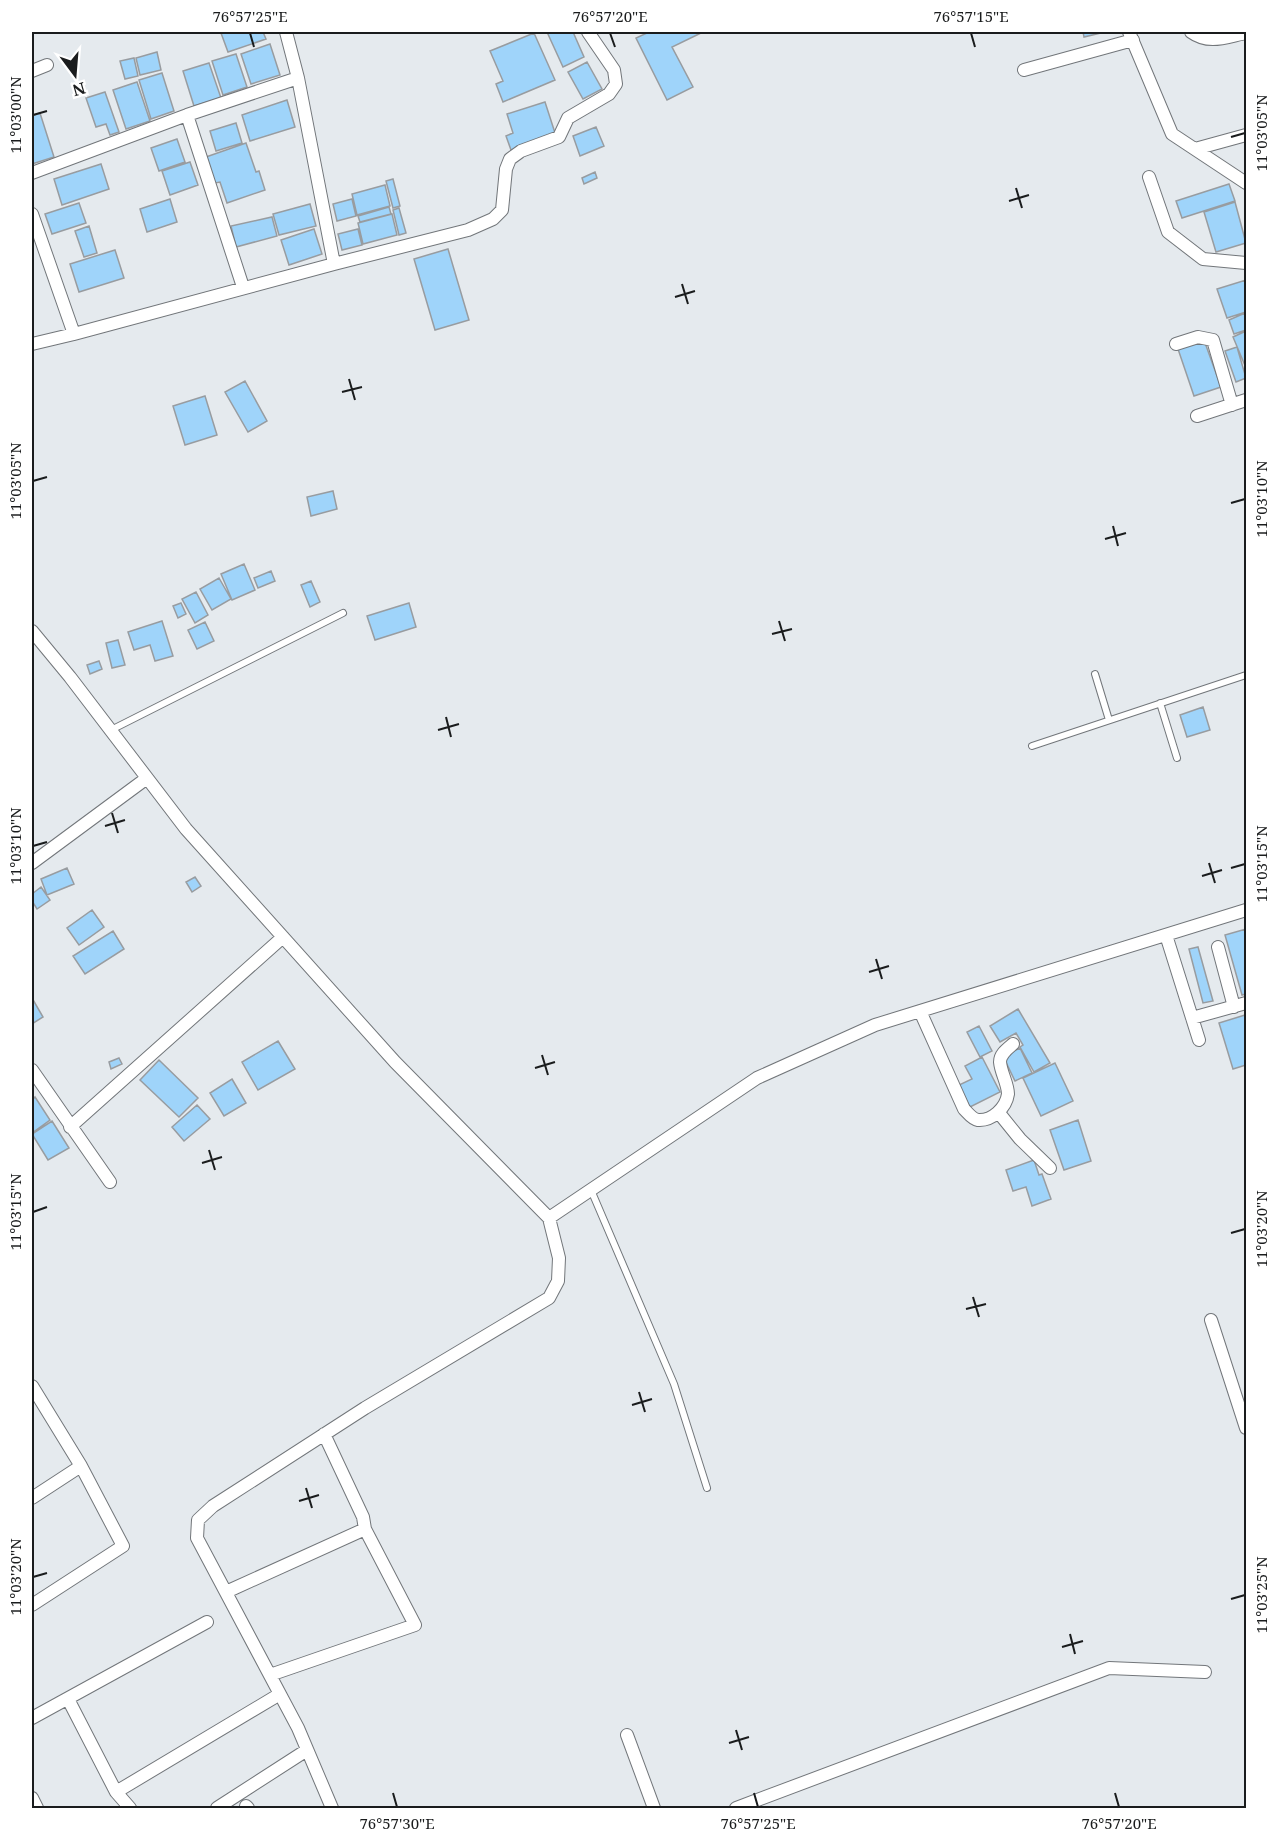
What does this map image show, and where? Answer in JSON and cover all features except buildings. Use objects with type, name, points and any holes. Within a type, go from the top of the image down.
[{"type":"street","points":[[286,32],[298,78],[334,264]]},
{"type":"street","points":[[32,344],[468,230],[493,219],[502,210],[506,169],[510,159],[521,151],[559,137],[568,118],[609,94],[616,84],[614,70],[588,32]]},
{"type":"street","points":[[1191,32],[1201,39],[1211,40],[1246,33]]},
{"type":"street","points":[[1024,70],[1131,36],[1172,134],[1246,183]]},
{"type":"street","points":[[32,71],[47,65]]},
{"type":"street","points":[[32,173],[187,115],[298,78]]},
{"type":"street","points":[[187,115],[243,287]]},
{"type":"street","points":[[1195,149],[1246,135]]},
{"type":"street","points":[[1149,177],[1168,232],[1203,259],[1246,263]]},
{"type":"street","points":[[32,214],[74,334]]},
{"type":"street","points":[[1176,344],[1198,337],[1213,340],[1232,405]]},
{"type":"street","points":[[1197,416],[1246,400]]},
{"type":"street","points":[[32,631],[186,829],[395,1062],[549,1218],[559,1257],[558,1281],[549,1298],[324,1434],[213,1506],[198,1520],[197,1538],[280,1694],[332,1809]]},
{"type":"street","points":[[32,863],[147,778]]},
{"type":"street","points":[[549,1218],[757,1078],[875,1025],[1246,910]]},
{"type":"street","points":[[1166,935],[1198,1041]]},
{"type":"street","points":[[70,1127],[283,937]]},
{"type":"street","points":[[1192,1018],[1240,1005],[1218,947]]},
{"type":"street","points":[[920,1011],[964,1109],[978,1120],[999,1113],[1006,1102],[1008,1092],[1000,1062],[1002,1054],[1013,1044]]},
{"type":"street","points":[[32,1070],[110,1182]]},
{"type":"street","points":[[999,1113],[1020,1139],[1050,1168]]},
{"type":"street","points":[[1211,1320],[1246,1428]]},
{"type":"street","points":[[32,1605],[123,1546],[81,1466],[33,1392]]},
{"type":"street","points":[[270,1675],[415,1625],[365,1529],[363,1517],[324,1434]]},
{"type":"street","points":[[32,1498],[81,1466]]},
{"type":"street","points":[[226,1592],[365,1529]]},
{"type":"street","points":[[32,1718],[207,1622]]},
{"type":"street","points":[[736,1809],[1108,1668],[1205,1672]]},
{"type":"street","points":[[116,1792],[280,1694]]},
{"type":"street","points":[[68,1698],[116,1792],[130,1809]]},
{"type":"street","points":[[627,1735],[654,1809]]},
{"type":"street","points":[[217,1809],[307,1750]]},
{"type":"street","points":[[32,1798],[37,1809]]},
{"type":"lane","points":[[111,730],[343,613]]},
{"type":"lane","points":[[1095,674],[1109,720]]},
{"type":"lane","points":[[1032,746],[1246,675]]},
{"type":"lane","points":[[1160,703],[1177,758]]},
{"type":"lane","points":[[591,1190],[674,1384],[707,1488]]}]
